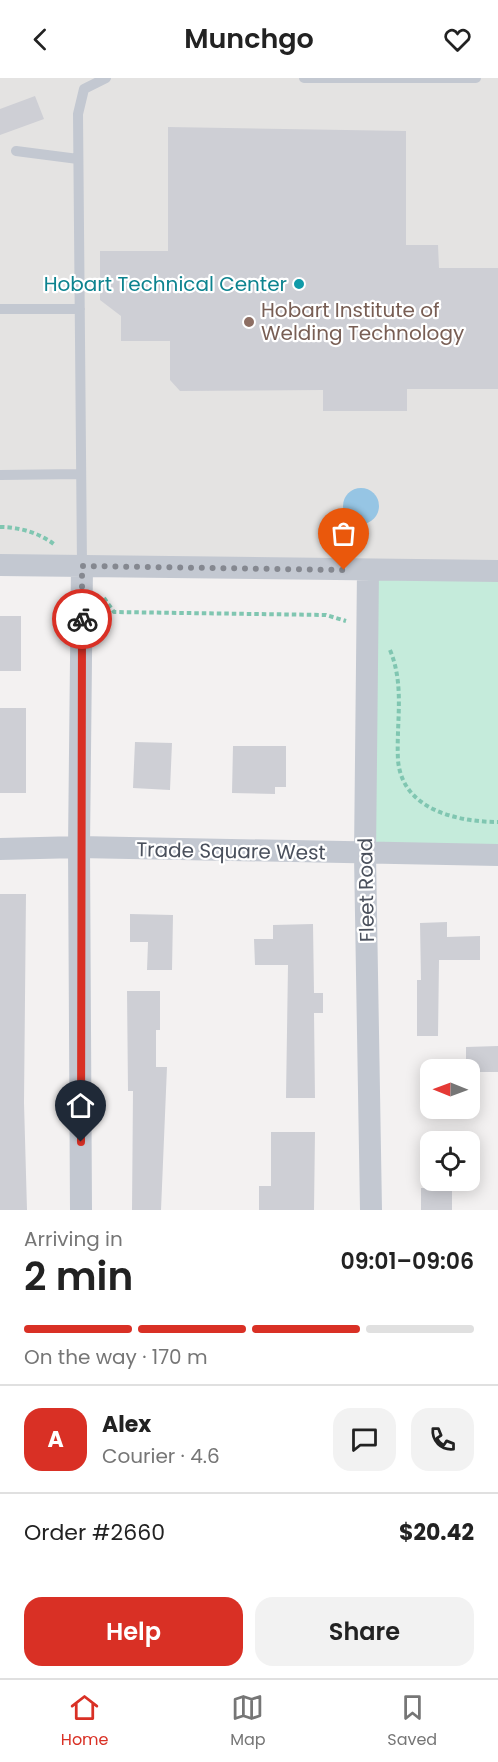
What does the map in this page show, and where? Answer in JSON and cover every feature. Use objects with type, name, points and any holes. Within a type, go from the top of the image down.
[{"type":"street","points":[[0,565],[498,571]]},
{"type":"street","points":[[81,1210],[79,847],[82,566]]},
{"type":"street","name":"Fleet Road","points":[[368,570],[364,855],[371,1210]]},
{"type":"street","name":"Trade Square West","points":[[0,849],[79,847],[364,855],[498,855]]},
{"type":"lane","points":[[82,566],[78,114],[84,89],[106,78]]},
{"type":"lane","points":[[304,78],[476,78]]},
{"type":"lane","points":[[16,151],[78,159]]},
{"type":"lane","points":[[0,309],[80,309]]},
{"type":"lane","points":[[0,475],[81,474]]},
{"type":"path","points":[[0,527],[15,527],[47,539],[82,566]]},
{"type":"path","points":[[101,593],[114,612],[326,615],[349,622],[390,650],[399,672],[398,763],[411,794],[432,810],[473,822],[498,822]]},
{"type":"shaded area","name":"Hobart Institute of Welding Technology","points":[[0,78],[498,78],[498,571],[0,565]]},
{"type":"green space","points":[[368,570],[498,571],[498,855],[365,855]]},
{"type":"water","points":[[361,488],[374,493],[379,506],[374,519],[361,524],[348,519],[343,506],[348,493]]},
{"type":"building","points":[[35,96],[44,119],[0,135],[0,109]]},
{"type":"building","name":"Hobart Technical Center","points":[[168,127],[406,131],[406,245],[438,245],[439,268],[498,268],[498,389],[407,389],[407,411],[323,411],[323,390],[180,391],[170,380],[170,341],[121,341],[121,316],[100,300],[100,251],[168,251]]},
{"type":"building","points":[[0,616],[21,616],[21,671],[0,671]]},
{"type":"building","points":[[0,708],[26,708],[26,793],[0,793]]},
{"type":"building","points":[[135,742],[172,743],[170,790],[133,788]]},
{"type":"building","points":[[233,746],[286,746],[286,787],[275,787],[275,794],[232,793]]},
{"type":"building","points":[[0,894],[26,894],[24,1103],[27,1210],[0,1210]]},
{"type":"building","points":[[130,914],[173,915],[172,970],[147,970],[148,942],[130,942]]},
{"type":"building","points":[[447,922],[447,937],[480,936],[480,960],[439,960],[438,1036],[417,1036],[417,980],[421,980],[420,923]]},
{"type":"building","points":[[313,924],[314,993],[323,993],[323,1013],[314,1013],[315,1098],[286,1098],[288,965],[255,965],[254,939],[273,939],[273,925]]},
{"type":"building","points":[[127,991],[160,991],[160,1030],[156,1030],[156,1067],[167,1067],[161,1210],[132,1210],[133,1091],[128,1091]]},
{"type":"building","points":[[498,1046],[498,1072],[480,1072],[480,1059],[466,1059],[466,1047]]},
{"type":"building","points":[[271,1132],[315,1132],[314,1210],[259,1210],[259,1186],[271,1186]]},
{"type":"building","points":[[421,1191],[452,1191],[452,1210],[421,1210]]},
{"type":"way so far","points":[[82,619],[82,566],[344,570]]},
{"type":"place","name":"Hobart Technical Center","points":[[299,284]]},
{"type":"place","name":"Hobart Institute of Welding Technology","points":[[249,322]]},
{"type":"route","points":[[81,1142],[79,847],[82,619]]}]
